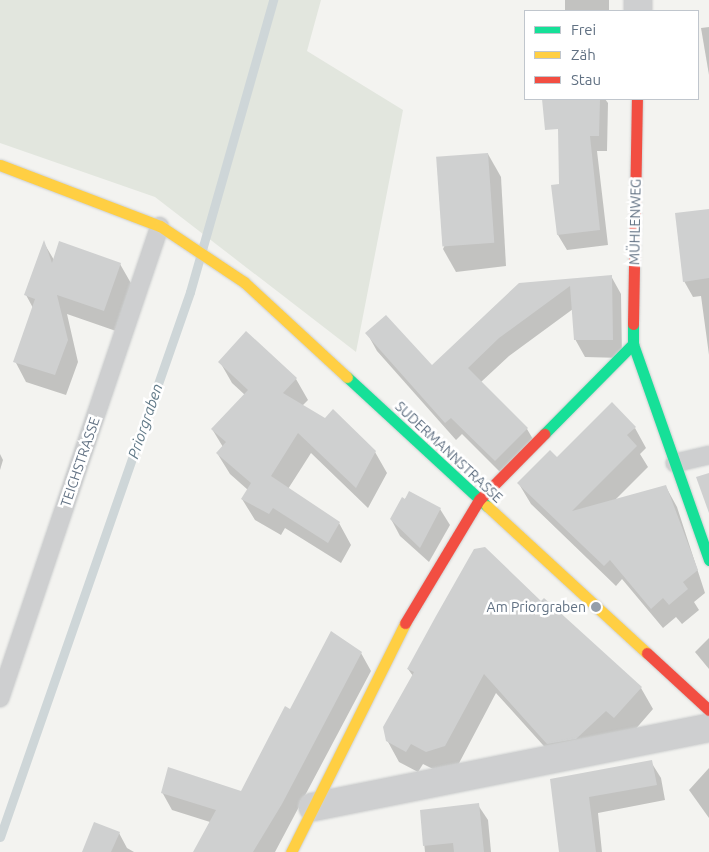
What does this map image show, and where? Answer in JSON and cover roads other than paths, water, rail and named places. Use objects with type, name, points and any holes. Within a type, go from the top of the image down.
[{"type":"street","name":"MÜHLENWEG","points":[[637,100],[633,344],[709,560]]},
{"type":"street","name":"SUDERMANNSTRASSE","points":[[0,165],[160,226],[244,282],[709,710]]},
{"type":"street","points":[[291,852],[402,629],[479,500],[633,344]]},
{"type":"street","points":[[313,807],[709,728]]},
{"type":"lane","name":"TEICHSTRASSE","points":[[0,698],[160,226]]},
{"type":"lane","points":[[675,463],[709,456]]},
{"type":"waterway","name":"Priorgraben","points":[[0,837],[190,292],[273,0]]},
{"type":"place","name":"Am Priorgraben","points":[[596,607]]}]
